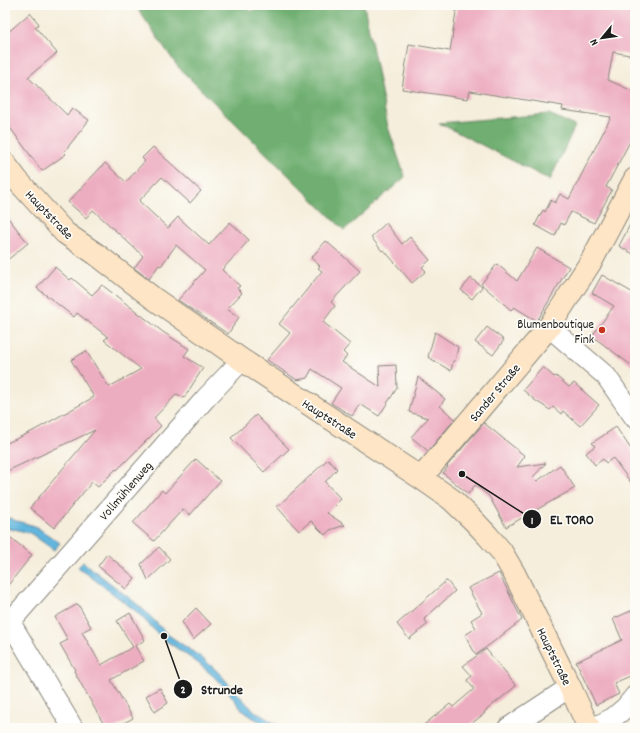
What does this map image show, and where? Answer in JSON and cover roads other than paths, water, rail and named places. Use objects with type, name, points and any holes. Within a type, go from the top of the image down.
[{"type":"main road","name":"Hauptstraße","points":[[5,164],[18,181],[65,233],[96,254],[153,298],[242,360],[451,499],[483,530],[501,551],[514,573],[589,728]]},
{"type":"main road","name":"Sander Straße","points":[[421,478],[549,327],[592,260],[635,178]]},
{"type":"street","points":[[549,327],[606,376],[635,418]]},
{"type":"street","name":"Vollmühlenweg","points":[[73,728],[10,622],[205,399],[242,360]]},
{"type":"street","points":[[508,728],[570,687]]},
{"type":"street","points":[[593,728],[614,718],[635,696]]},
{"type":"water","points":[[5,517],[35,526],[60,543],[54,550],[30,533],[5,527]]},
{"type":"water","points":[[83,562],[142,608],[167,634],[202,658],[217,671],[256,712],[282,728],[272,728],[242,710],[227,690],[212,675],[198,663],[162,638],[137,612],[78,567]]},
{"type":"place","name":"Blumenboutique Fink","points":[[602,330]]},
{"type":"place","name":"EL TORO","points":[[462,474]]},
{"type":"place","name":"Strunde","points":[[164,636]]}]
